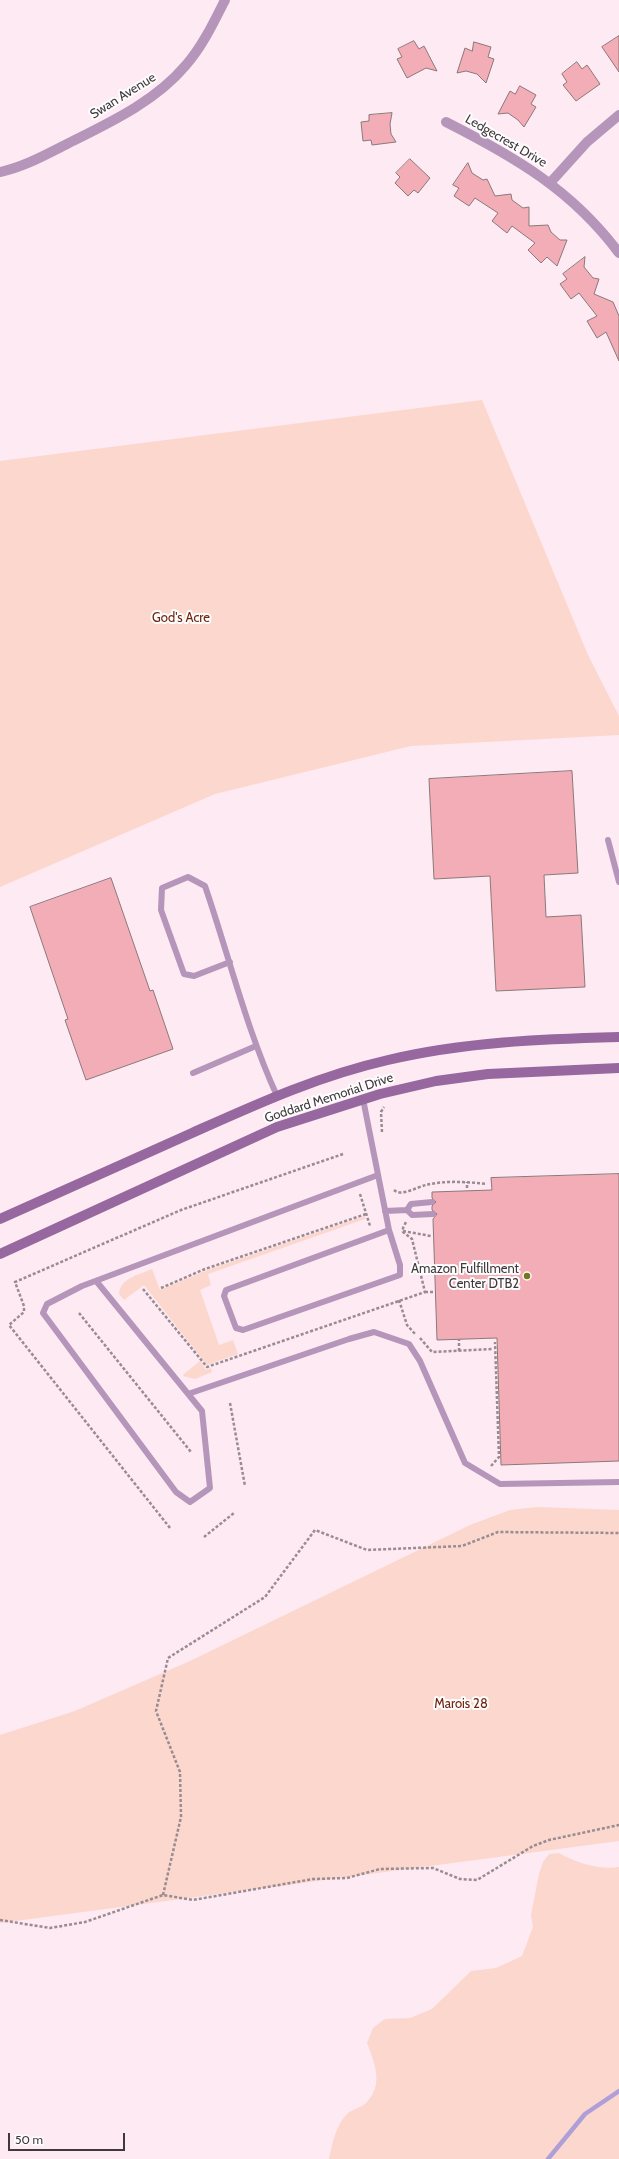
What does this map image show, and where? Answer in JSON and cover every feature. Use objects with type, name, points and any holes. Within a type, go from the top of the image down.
[{"type":"main road","name":"Goddard Memorial Drive","points":[[0,1219],[295,1087],[356,1068],[434,1051],[498,1043],[619,1037]]},
{"type":"main road","name":"Goddard Memorial Drive","points":[[0,1254],[277,1127],[363,1099],[410,1086],[482,1075],[619,1068]]},
{"type":"street","name":"Swan Avenue","points":[[0,172],[16,168],[95,130],[133,109],[156,92],[186,65],[225,0]]},
{"type":"street","points":[[550,183],[587,142],[619,115]]},
{"type":"street","name":"Ledgecrest Drive","points":[[446,122],[512,157],[550,183],[582,211],[619,253]]},
{"type":"lane","points":[[608,840],[619,882]]},
{"type":"lane","points":[[230,962],[194,976],[184,974],[161,910],[162,888],[188,877],[205,886],[230,962],[256,1046],[277,1096]]},
{"type":"lane","points":[[193,1073],[256,1046]]},
{"type":"lane","points":[[363,1099],[389,1230],[400,1265],[400,1275],[243,1330],[236,1328],[224,1296],[226,1290],[389,1230]]},
{"type":"lane","points":[[97,1282],[202,1411],[210,1488],[190,1502],[176,1492],[43,1313],[47,1304],[82,1286],[97,1282],[378,1175]]},
{"type":"lane","points":[[407,1210],[411,1204],[432,1202]]},
{"type":"lane","points":[[385,1211],[407,1210],[412,1215],[433,1214]]},
{"type":"lane","points":[[188,1394],[349,1339],[374,1332],[409,1344],[420,1361],[465,1463],[500,1484],[619,1482]]},
{"type":"path","points":[[383,1138],[381,1112],[387,1104]]},
{"type":"path","points":[[467,1182],[467,1188]]},
{"type":"path","points":[[392,1184],[394,1192],[405,1192],[427,1185],[467,1182],[487,1184]]},
{"type":"path","points":[[360,1194],[371,1229]]},
{"type":"path","points":[[161,1288],[205,1269],[366,1214]]},
{"type":"path","points":[[403,1231],[431,1236]]},
{"type":"path","points":[[425,1292],[434,1292]]},
{"type":"path","points":[[399,1300],[407,1325],[432,1352],[493,1350]]},
{"type":"path","points":[[79,1313],[191,1452]]},
{"type":"path","points":[[459,1339],[459,1351]]},
{"type":"path","points":[[482,1473],[499,1457],[495,1342]]},
{"type":"path","points":[[230,1403],[245,1486]]},
{"type":"path","points":[[204,1537],[234,1513]]},
{"type":"path","points":[[163,1895],[181,1816],[180,1772],[156,1711],[168,1658],[265,1597],[316,1530],[367,1550],[462,1546],[498,1532],[619,1533]]},
{"type":"path","points":[[0,1920],[50,1928],[85,1922],[163,1895],[193,1900],[313,1879],[347,1878],[380,1869],[433,1868],[460,1879],[477,1880],[533,1846],[549,1840],[619,1825]]},
{"type":"green space","name":"God's Acre","points":[[482,400],[588,655],[619,716],[619,735],[411,746],[215,794],[0,887],[0,461]]},
{"type":"green space","points":[[365,1216],[365,1219],[208,1274],[211,1285],[200,1290],[219,1345],[233,1340],[238,1354],[207,1365],[144,1285],[124,1300],[119,1294],[120,1289],[126,1281],[136,1275],[152,1269],[160,1290],[210,1269]]},
{"type":"green space","points":[[200,1361],[206,1370],[211,1368],[212,1372],[195,1379],[183,1376],[184,1374]]},
{"type":"green space","name":"Marois 28","points":[[537,1507],[619,1510],[619,1841],[0,1923],[0,1735],[75,1711],[190,1661],[470,1525],[510,1510]]},
{"type":"green space","points":[[559,1853],[573,1860],[596,1867],[619,1867],[619,2159],[329,2159],[335,2135],[343,2118],[349,2112],[366,2103],[372,2096],[375,2089],[375,2066],[367,2043],[373,2028],[385,2019],[410,2018],[432,2009],[471,1971],[496,1968],[522,1956],[533,1927],[531,1915],[539,1874],[543,1862],[549,1854]]},
{"type":"building","points":[[619,36],[619,72],[602,47]]},
{"type":"building","points":[[414,41],[419,49],[424,46],[437,71],[426,68],[407,78],[397,59],[402,57],[398,49]]},
{"type":"building","points":[[474,42],[491,47],[488,57],[494,59],[486,83],[477,74],[466,71],[457,73],[465,48],[472,51]]},
{"type":"building","points":[[577,62],[582,69],[587,65],[600,84],[576,101],[563,85],[567,82],[562,74]]},
{"type":"building","points":[[520,86],[536,95],[531,104],[536,107],[524,127],[518,120],[508,113],[498,114],[510,91],[515,94]]},
{"type":"building","points":[[392,113],[390,124],[391,134],[396,142],[372,145],[371,140],[363,141],[361,122],[369,121],[369,115]]},
{"type":"building","points":[[410,159],[430,178],[418,193],[414,190],[408,196],[395,183],[400,177],[396,173]]},
{"type":"building","points":[[468,163],[472,173],[483,180],[487,179],[495,196],[511,194],[512,200],[523,208],[529,207],[529,226],[548,225],[551,232],[560,240],[567,240],[557,266],[547,257],[541,263],[528,250],[535,243],[512,226],[507,233],[492,221],[498,213],[475,198],[469,206],[454,196],[459,188],[453,185]]},
{"type":"building","points":[[585,257],[584,267],[593,278],[599,279],[594,294],[613,302],[619,316],[619,361],[606,332],[597,338],[587,321],[597,316],[579,293],[571,299],[560,284],[567,279],[563,274]]},
{"type":"building","points":[[572,771],[578,873],[544,875],[546,917],[581,915],[585,987],[496,991],[490,876],[434,879],[429,779]]},
{"type":"building","points":[[111,878],[150,991],[153,990],[173,1049],[86,1080],[65,1020],[68,1019],[30,907]]},
{"type":"building","name":"Amazon Fulfillment Center DTB2","points":[[619,1174],[619,1461],[501,1465],[497,1338],[437,1340],[433,1219],[437,1214],[432,1210],[432,1206],[436,1202],[432,1198],[432,1192],[492,1190],[491,1178]]},
{"type":"waterway","points":[[548,2159],[585,2114],[619,2091]]},
{"type":"place","name":"Amazon Fulfillment Center DTB2","points":[[527,1276]]}]
